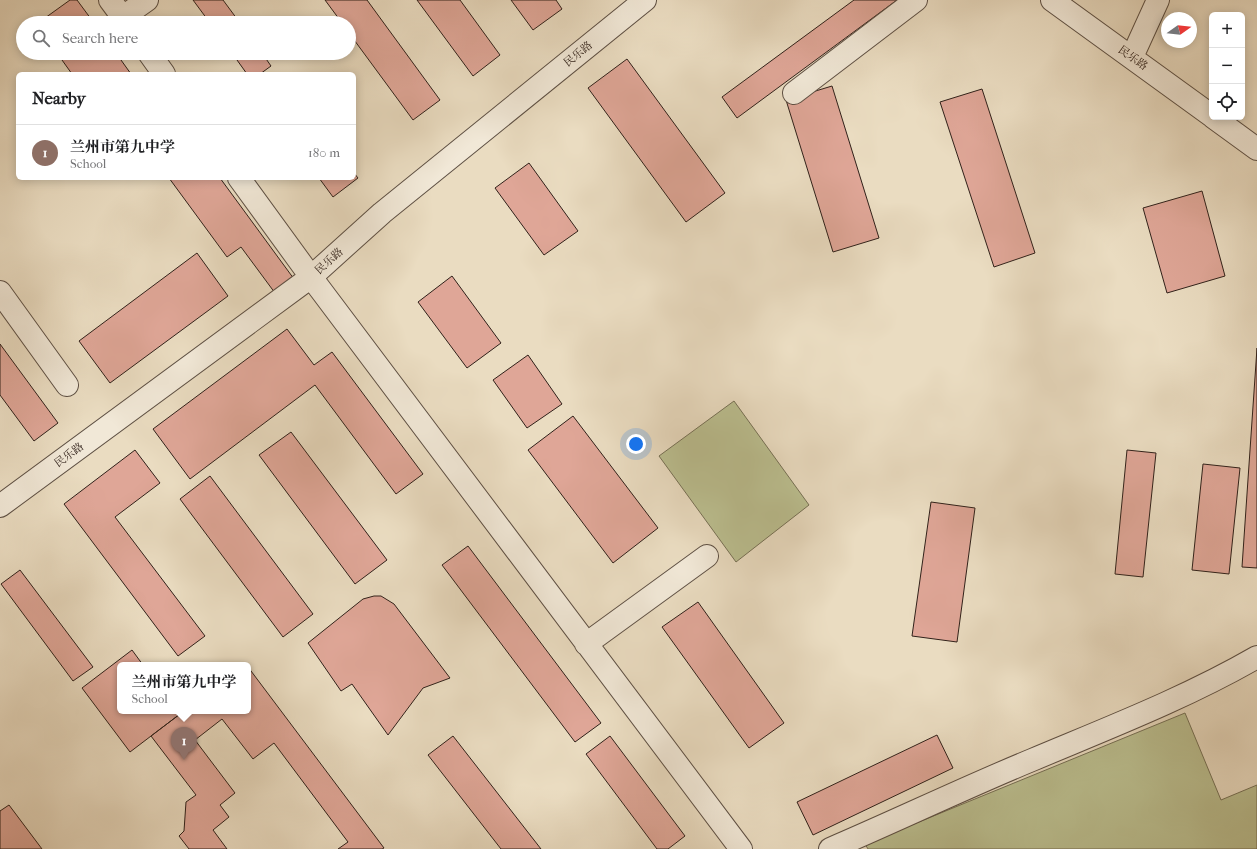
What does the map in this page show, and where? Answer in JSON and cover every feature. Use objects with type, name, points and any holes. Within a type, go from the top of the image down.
[{"type":"street","points":[[120,13],[147,0]]},
{"type":"street","name":"民乐路","points":[[0,506],[311,277],[382,213],[645,0]]},
{"type":"street","points":[[794,93],[916,0]]},
{"type":"street","name":"民乐路","points":[[1052,0],[1209,114]]},
{"type":"street","points":[[1132,57],[1158,0]]},
{"type":"street","points":[[154,60],[163,72]]},
{"type":"street","name":"民乐路","points":[[1217,120],[1257,149]]},
{"type":"street","points":[[240,180],[311,277],[741,849]]},
{"type":"street","points":[[0,292],[67,385]]},
{"type":"street","points":[[586,644],[707,556]]},
{"type":"street","points":[[830,849],[955,792],[1149,711],[1227,674],[1257,656]]},
{"type":"green space","points":[[734,401],[809,505],[736,562],[659,456]]},
{"type":"green space","points":[[1185,713],[1221,800],[1257,785],[1257,849],[868,849],[865,844]]},
{"type":"building","points":[[70,0],[77,0],[89,16],[48,16]]},
{"type":"building","points":[[193,0],[223,0],[235,16],[205,16]]},
{"type":"building","points":[[325,0],[367,0],[440,100],[413,120],[356,43],[356,16],[337,16]]},
{"type":"building","points":[[417,0],[460,0],[500,55],[473,76]]},
{"type":"building","points":[[511,0],[556,0],[562,9],[533,30]]},
{"type":"building","points":[[854,0],[897,0],[737,118],[722,97]]},
{"type":"building","points":[[627,59],[725,193],[686,222],[588,88]]},
{"type":"building","points":[[62,60],[121,60],[130,72],[71,72]]},
{"type":"building","points":[[237,60],[267,60],[271,66],[263,72],[246,72]]},
{"type":"building","points":[[832,86],[879,238],[833,252],[786,100]]},
{"type":"building","points":[[982,89],[1035,253],[994,267],[940,102]]},
{"type":"building","points":[[529,163],[578,231],[544,255],[495,188]]},
{"type":"building","points":[[170,180],[221,180],[294,279],[275,293],[241,247],[227,257]]},
{"type":"building","points":[[320,180],[355,180],[333,197]]},
{"type":"building","points":[[1202,191],[1225,276],[1167,293],[1143,208]]},
{"type":"building","points":[[197,253],[228,296],[110,383],[79,341]]},
{"type":"building","points":[[452,276],[501,343],[467,368],[418,302]]},
{"type":"building","points":[[287,329],[314,365],[332,352],[423,474],[396,494],[315,385],[190,479],[153,429]]},
{"type":"building","points":[[0,344],[58,423],[34,441],[0,395]]},
{"type":"building","points":[[1257,348],[1257,568],[1242,567]]},
{"type":"building","points":[[528,355],[562,404],[527,428],[493,380]]},
{"type":"building","points":[[573,416],[658,528],[613,563],[528,450]]},
{"type":"building","points":[[291,432],[387,560],[355,584],[259,455]]},
{"type":"building","points":[[135,450],[160,483],[115,517],[205,636],[178,656],[64,504]]},
{"type":"building","points":[[1127,450],[1156,453],[1143,577],[1115,574]]},
{"type":"building","points":[[1203,464],[1240,468],[1229,574],[1192,570]]},
{"type":"building","points":[[210,476],[313,614],[283,637],[180,499]]},
{"type":"building","points":[[931,502],[975,508],[957,642],[912,636]]},
{"type":"building","points":[[468,546],[601,723],[575,742],[442,565]]},
{"type":"building","points":[[20,570],[93,667],[73,681],[1,584]]},
{"type":"building","points":[[381,596],[394,604],[450,678],[423,688],[388,735],[352,684],[341,691],[308,643],[363,599]]},
{"type":"building","points":[[698,602],[784,723],[749,748],[662,627]]},
{"type":"building","points":[[132,650],[141,662],[117,662],[117,714],[180,714],[130,752],[82,688]]},
{"type":"building","points":[[251,671],[384,848],[338,849],[348,842],[274,743],[253,759],[222,719],[195,740],[235,793],[220,805],[229,817],[213,830],[227,849],[189,849],[179,836],[184,831],[186,802],[196,795],[151,736],[180,714],[251,714]]},
{"type":"building","points":[[937,735],[953,768],[813,835],[797,802]]},
{"type":"building","points":[[453,736],[541,849],[501,849],[428,755]]},
{"type":"building","points":[[610,736],[685,836],[668,849],[657,849],[586,754]]},
{"type":"building","points":[[9,805],[42,849],[0,849],[0,811]]},
{"type":"place","name":"兰州市第九中学","points":[[184,760]]}]
